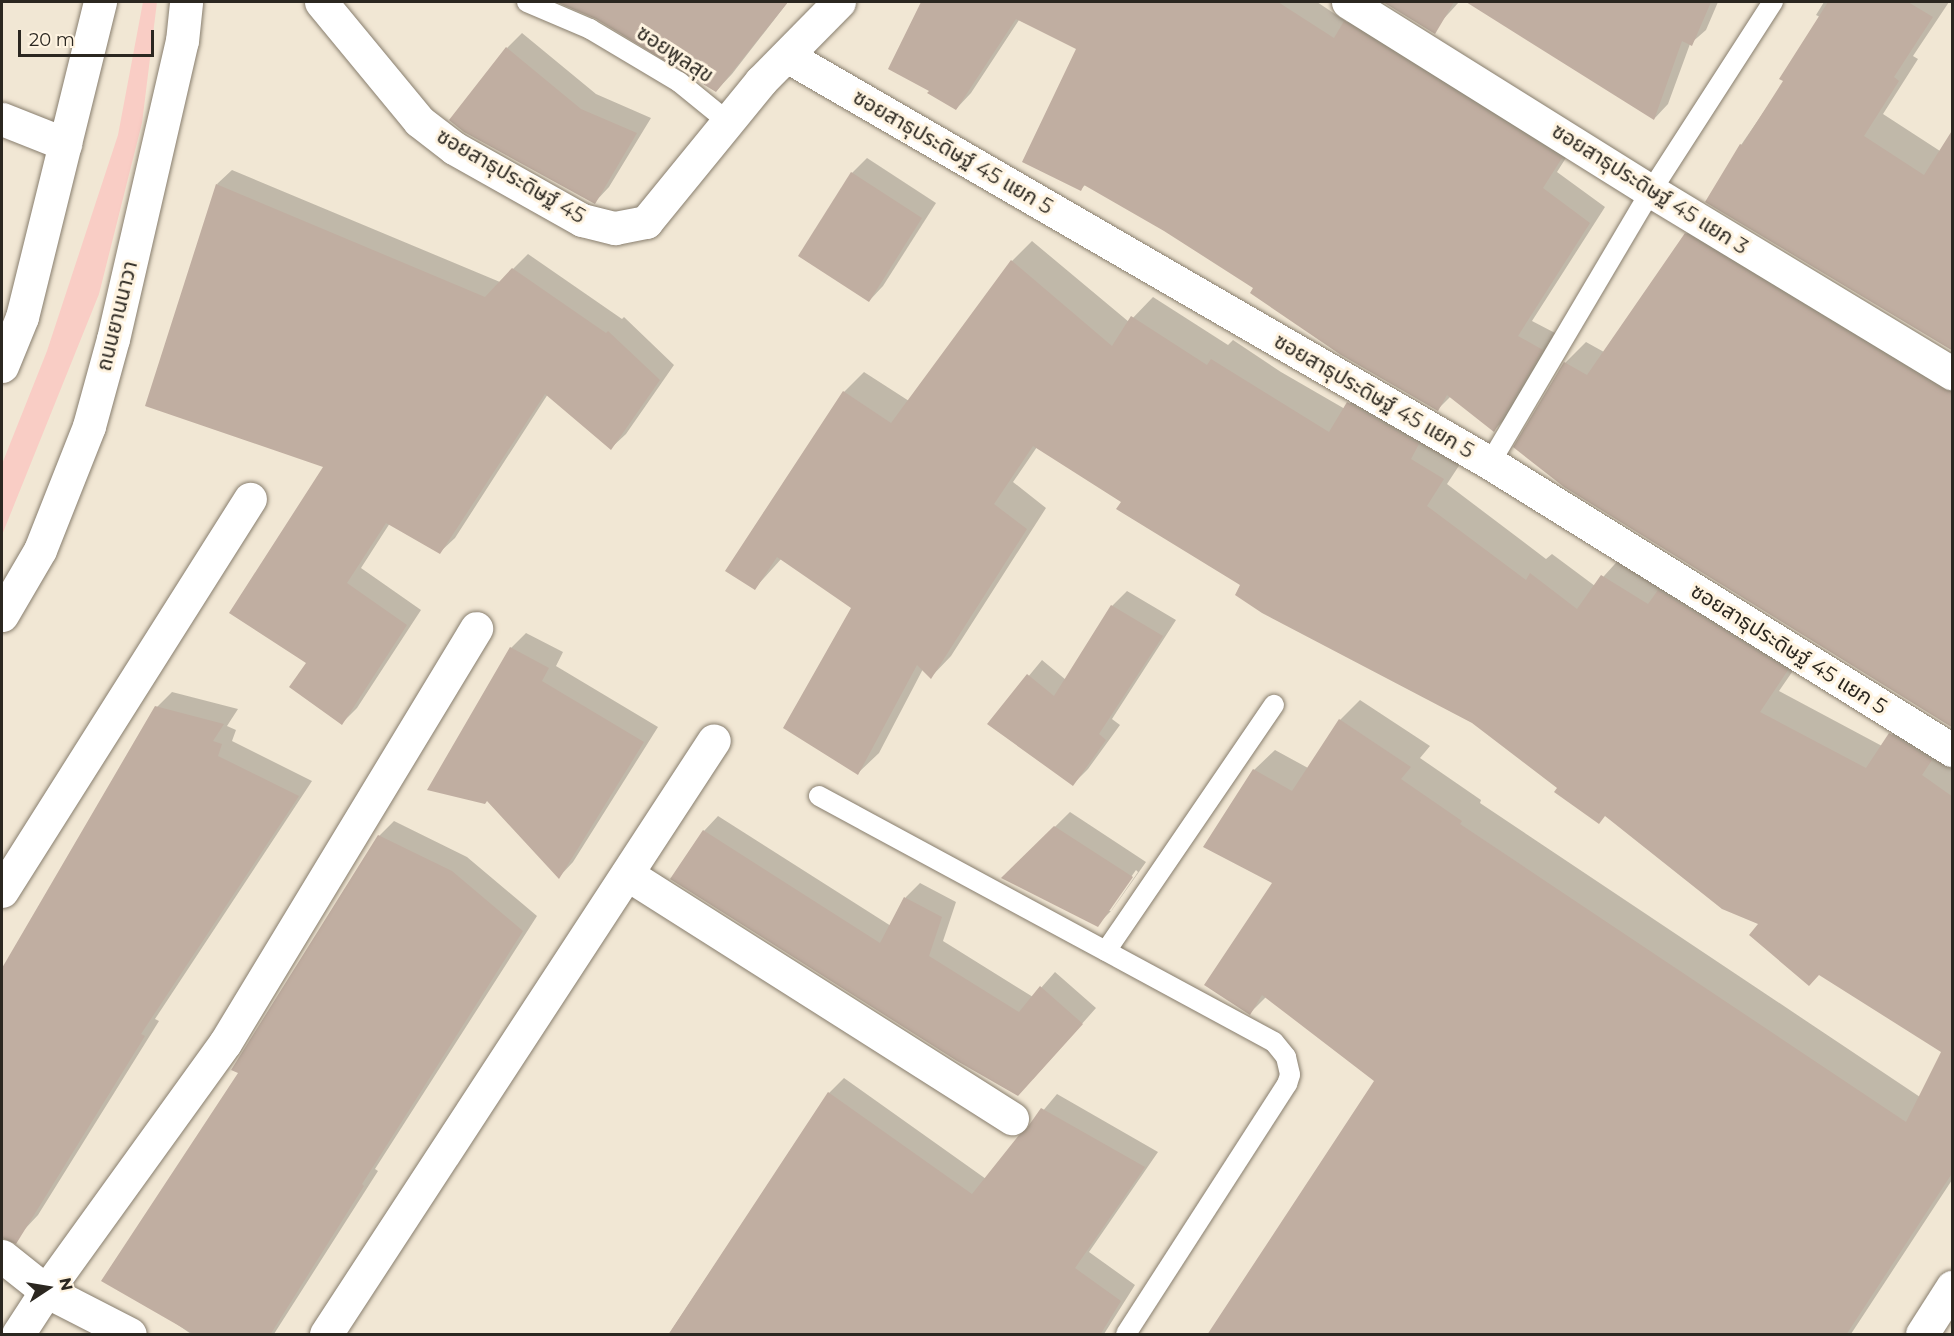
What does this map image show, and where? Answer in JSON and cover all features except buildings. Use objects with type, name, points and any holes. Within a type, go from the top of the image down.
[{"type":"street","points":[[2,366],[22,317],[100,2]]},
{"type":"street","name":"ถนนยานนาวา","points":[[2,615],[40,550],[89,426],[113,339],[174,75],[186,2]]},
{"type":"street","name":"ซอยสาธุประดิษฐ์ 45","points":[[321,2],[419,121],[454,148],[582,220],[615,228],[646,222],[760,81],[839,2]]},
{"type":"street","name":"ซอยสาธุประดิษฐ์ 45 แยก 3","points":[[1348,2],[1651,191],[1953,373]]},
{"type":"street","name":"ซอยสาธุประดิษฐ์ 45 แยก 5","points":[[787,56],[1490,463],[1953,750]]},
{"type":"street","points":[[2,119],[65,144]]},
{"type":"street","points":[[2,891],[250,499]]},
{"type":"street","points":[[18,1335],[46,1291],[225,1042],[476,628]]},
{"type":"street","points":[[326,1335],[714,740]]},
{"type":"street","points":[[627,874],[1012,1119]]},
{"type":"street","points":[[2,1256],[46,1291],[130,1335]]},
{"type":"street","points":[[1922,1335],[1953,1287]]},
{"type":"street","points":[[2,1330],[8,1335]]},
{"type":"lane","name":"ซอยพูลสุข","points":[[526,2],[590,29],[679,82],[728,122]]},
{"type":"lane","points":[[1490,463],[1651,191],[1773,2]]},
{"type":"lane","points":[[1107,951],[1274,705]]},
{"type":"lane","points":[[819,796],[1274,1042],[1286,1057],[1290,1075],[1287,1084],[1126,1335]]},
{"type":"shaded area","points":[[143,2],[157,2],[142,123],[99,294],[2,535],[2,464],[47,351],[118,135]]}]
